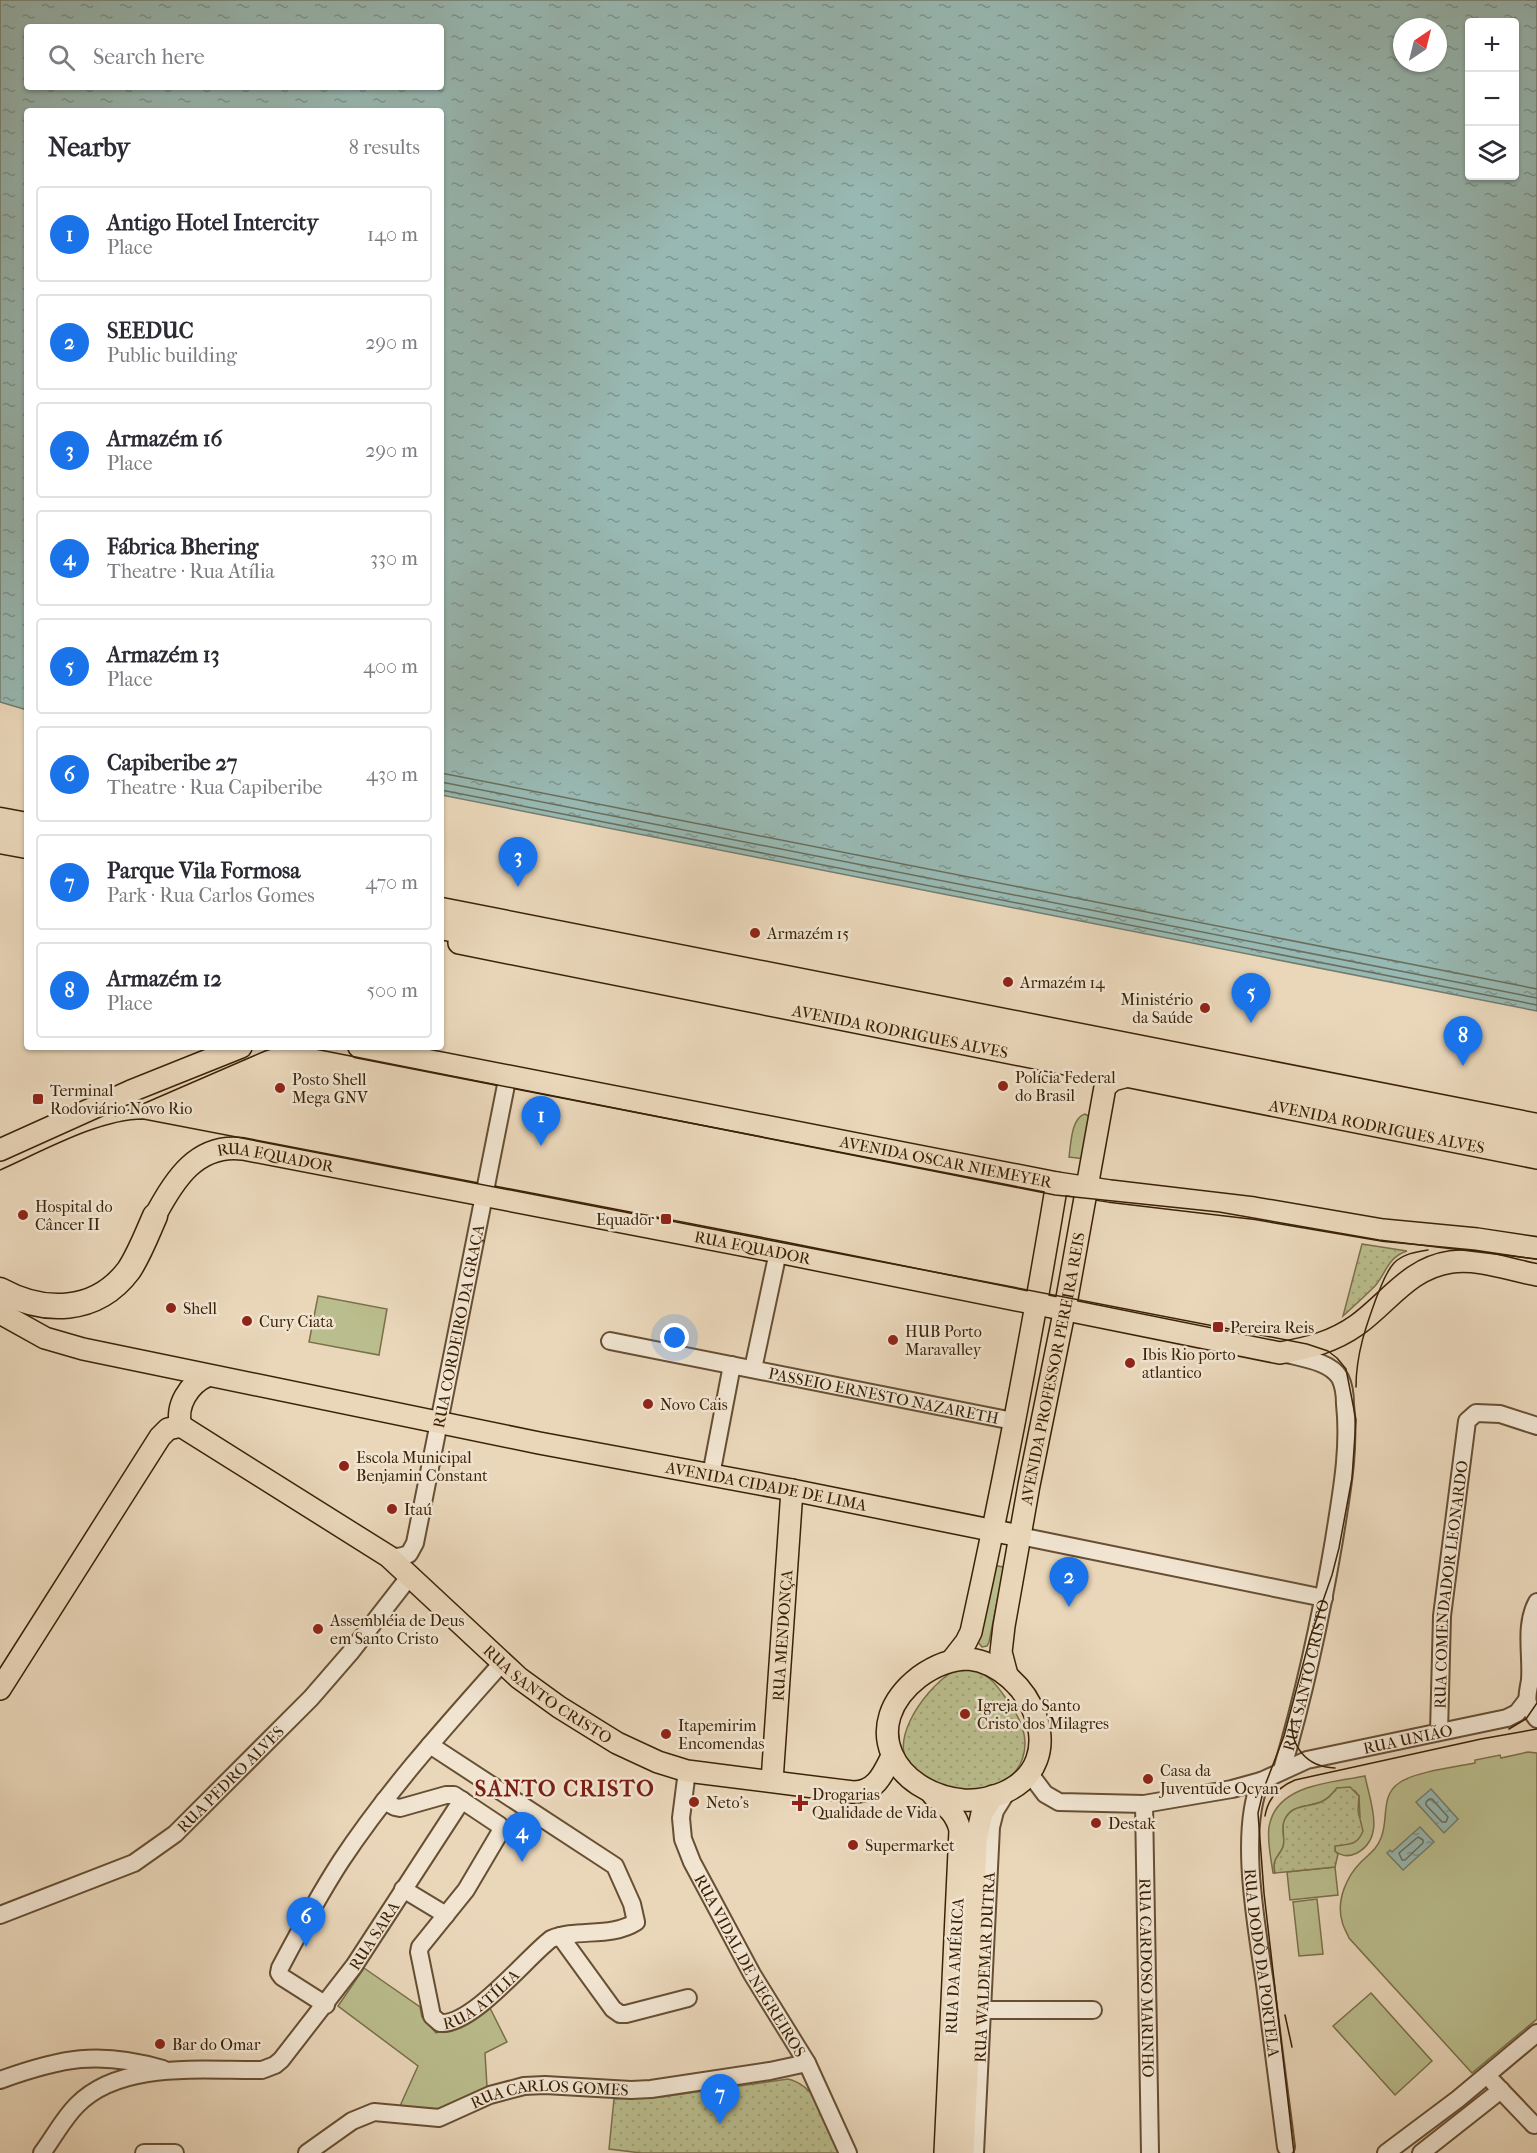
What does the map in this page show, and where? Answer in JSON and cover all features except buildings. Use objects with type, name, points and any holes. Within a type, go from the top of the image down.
[{"type":"highway","points":[[0,820],[24,824]]},
{"type":"highway","points":[[0,841],[24,845]]},
{"type":"highway","points":[[0,851],[24,855]]},
{"type":"highway","name":"AVENIDA RODRIGUES ALVES","points":[[444,911],[1537,1126]]},
{"type":"highway","name":"AVENIDA RODRIGUES ALVES","points":[[444,928],[1537,1144]]},
{"type":"highway","points":[[0,1290],[20,1300],[44,1306],[66,1306],[91,1300],[109,1289],[129,1269],[155,1216]]},
{"type":"main road","name":"AVENIDA RODRIGUES ALVES","points":[[444,940],[1537,1158]]},
{"type":"main road","points":[[0,1150],[131,1091],[234,1050]]},
{"type":"main road","name":"AVENIDA OSCAR NIEMEYER","points":[[375,1050],[1057,1183],[1254,1208],[1383,1230],[1477,1239],[1537,1248]]},
{"type":"main road","name":"AVENIDA PROFESSOR PEREIRA REIS","points":[[1007,1675],[1002,1662],[1002,1642],[1105,1087],[1113,1080],[1128,1076]]},
{"type":"main road","points":[[1401,1131],[1426,1122]]},
{"type":"main road","name":"RUA EQUADOR","points":[[155,1216],[168,1191],[182,1172],[207,1154],[228,1148],[243,1149],[778,1252],[1280,1353],[1316,1346],[1332,1340],[1370,1315],[1408,1280],[1440,1264],[1453,1261],[1469,1262],[1537,1275]]},
{"type":"main road","name":"AVENIDA PROFESSOR PEREIRA REIS","points":[[952,1660],[971,1632],[1036,1304],[1057,1183]]},
{"type":"main road","name":"AVENIDA CIDADE DE LIMA","points":[[0,1313],[38,1335],[61,1344],[207,1376],[1020,1536]]},
{"type":"main road","points":[[0,1689],[160,1437],[168,1429],[181,1426],[179,1414],[186,1395],[196,1382],[207,1376]]},
{"type":"main road","name":"RUA SANTO CRISTO","points":[[181,1426],[388,1556],[502,1663],[532,1688],[595,1731],[658,1762],[687,1771],[863,1791],[877,1782],[892,1756]]},
{"type":"main road","name":"RUA MENDONÇA","points":[[772,1780],[792,1490]]},
{"type":"main road","points":[[963,2153],[976,2013],[977,1832],[982,1813],[1002,1793],[1030,1774],[1035,1767],[1040,1746],[1039,1726],[1027,1701],[1007,1675],[982,1661],[952,1660],[920,1676],[908,1686],[896,1702],[891,1715],[888,1731],[892,1756],[909,1778],[928,1791],[964,1800],[1002,1793]]},
{"type":"main road","name":"RUA DA AMÉRICA","points":[[928,1791],[952,1812],[960,1830],[945,2153]]},
{"type":"street","name":"RUA CORDEIRO DA GRAÇA","points":[[388,1556],[404,1556],[413,1548],[508,1075]]},
{"type":"street","name":"PASSEIO ERNESTO NAZARETH","points":[[753,1370],[778,1252]]},
{"type":"street","name":"PASSEIO ERNESTO NAZARETH","points":[[610,1341],[1013,1421]]},
{"type":"street","name":"RUA SANTO CRISTO","points":[[1030,1774],[1041,1790],[1059,1803],[1144,1804],[1218,1792],[1261,1781],[1282,1770],[1324,1598],[1341,1498],[1347,1420],[1344,1391],[1339,1376],[1330,1368],[1280,1353]]},
{"type":"street","points":[[711,1475],[732,1365]]},
{"type":"street","name":"RUA COMENDADOR LEONARDO","points":[[1438,1732],[1442,1616],[1467,1421],[1476,1413],[1500,1414],[1537,1426]]},
{"type":"street","name":"AVENIDA CIDADE DE LIMA","points":[[1020,1536],[1324,1598]]},
{"type":"street","name":"RUA PEDRO ALVES","points":[[0,1915],[134,1863],[175,1834],[311,1698],[350,1653],[410,1576]]},
{"type":"street","points":[[1537,1602],[1530,1624],[1532,1712],[1537,1719]]},
{"type":"street","points":[[326,2005],[282,1977],[279,1970],[340,1862],[384,1801],[502,1663]]},
{"type":"street","points":[[1531,1697],[1515,1714],[1526,1719],[1537,1730]]},
{"type":"street","name":"RUA UNIÃO","points":[[1282,1770],[1307,1760],[1515,1714]]},
{"type":"street","name":"RUA ATÍLIA","points":[[430,1745],[615,1866],[632,1904],[636,1922],[606,1931],[560,1936],[544,1944],[498,1990],[464,2016],[453,2022],[440,2023],[432,2016],[419,1952],[422,1942],[466,1890],[502,1831],[499,1825],[462,1800]]},
{"type":"street","name":"RUA VIDAL DE NEGREIROS","points":[[687,1771],[681,1818],[683,1839],[692,1862],[752,1974],[807,2063],[848,2153]]},
{"type":"street","name":"RUA DODÔ DA PORTELA","points":[[1261,1781],[1251,1813],[1251,1856],[1259,1940],[1286,2147]]},
{"type":"street","points":[[384,1801],[397,1808],[449,1794],[462,1800]]},
{"type":"street","name":"RUA SARA","points":[[42,2153],[53,2145],[67,2116],[79,2103],[119,2080],[167,2070],[268,2068],[281,2060],[326,2005],[367,1947],[462,1800]]},
{"type":"street","name":"RUA CARDOSO MARINHO","points":[[1144,1804],[1150,2153]]},
{"type":"street","points":[[403,1889],[446,1915]]},
{"type":"street","points":[[560,1936],[613,2009],[620,2014],[688,1998]]},
{"type":"street","points":[[976,2013],[1093,2010]]},
{"type":"street","name":"RUA WALDEMAR DUTRA","points":[[975,2153],[976,2013]]},
{"type":"street","points":[[1386,2153],[1537,2033]]},
{"type":"street","points":[[0,2080],[52,2062],[70,2060],[120,2059],[167,2070]]},
{"type":"street","name":"RUA CARLOS GOMES","points":[[307,2153],[352,2121],[374,2112],[440,2118],[490,2094],[524,2086],[651,2089],[770,2071],[807,2063]]},
{"type":"street","points":[[1486,2075],[1534,2125]]},
{"type":"street","points":[[1421,2153],[1501,2090]]},
{"type":"street","points":[[144,2153],[176,2153]]},
{"type":"green space","points":[[1085,1114],[1090,1117],[1085,1159],[1069,1157],[1074,1126],[1080,1116]]},
{"type":"green space","points":[[1362,1244],[1407,1251],[1391,1261],[1375,1286],[1343,1316]]},
{"type":"green space","points":[[318,1296],[387,1309],[379,1355],[309,1342]]},
{"type":"green space","points":[[992,1565],[1003,1567],[1003,1572],[989,1642],[987,1646],[982,1647],[977,1641]]},
{"type":"green space","points":[[967,1668],[989,1678],[997,1686],[1019,1718],[1025,1743],[1023,1758],[1017,1769],[1007,1778],[982,1789],[954,1790],[941,1787],[918,1773],[907,1763],[903,1750],[910,1720],[929,1693],[949,1674]]},
{"type":"green space","points":[[1528,1752],[1537,1753],[1537,2019],[1472,2073],[1349,1938],[1343,1925],[1340,1905],[1351,1874],[1379,1842],[1389,1794],[1399,1783],[1424,1773],[1475,1763],[1475,1760],[1500,1755],[1501,1758]]},
{"type":"green space","points":[[1365,1776],[1374,1818],[1374,1828],[1366,1846],[1351,1855],[1342,1855],[1335,1851],[1335,1846],[1360,1817],[1359,1796],[1355,1791],[1337,1788],[1323,1801],[1297,1808],[1288,1814],[1283,1826],[1283,1847],[1275,1862],[1275,1873],[1273,1873],[1269,1827],[1274,1813],[1282,1802],[1307,1788]]},
{"type":"green space","points":[[1350,1787],[1359,1796],[1358,1811],[1363,1831],[1355,1842],[1335,1846],[1338,1854],[1335,1867],[1275,1873],[1275,1861],[1284,1844],[1283,1829],[1288,1814],[1297,1808],[1323,1801],[1337,1788]]},
{"type":"green space","points":[[1335,1867],[1338,1895],[1290,1900],[1287,1872]]},
{"type":"green space","points":[[1317,1899],[1323,1954],[1299,1956],[1293,1902]]},
{"type":"green space","points":[[364,1968],[420,2007],[422,2017],[436,2033],[455,2027],[489,2006],[507,2042],[485,2053],[487,2087],[439,2109],[400,2106],[418,2066],[338,2006]]},
{"type":"green space","points":[[1371,1993],[1432,2061],[1395,2095],[1333,2026]]},
{"type":"green space","points":[[788,2079],[799,2083],[816,2099],[842,2153],[641,2153],[609,2149],[614,2099],[661,2097]]},
{"type":"water","points":[[0,0],[1537,0],[1537,1011],[444,796],[444,108],[24,108],[24,709],[0,702]]},
{"type":"water","points":[[1431,1789],[1458,1819],[1444,1833],[1416,1802]]},
{"type":"water","points":[[1420,1827],[1434,1842],[1403,1870],[1387,1853],[1390,1850],[1392,1852]]},
{"type":"tram line","points":[[115,1116],[268,1050]]},
{"type":"tram line","points":[[320,1050],[1055,1195],[1219,1212],[1379,1240],[1537,1259]]},
{"type":"tram line","points":[[0,1170],[89,1130],[126,1120],[143,1119],[1307,1344],[1328,1351],[1346,1369],[1356,1420],[1352,1478],[1332,1575],[1310,1638],[1284,1736],[1264,1788],[1258,1813],[1264,1893],[1294,2153]]},
{"type":"tram line","points":[[1356,1387],[1362,1340],[1386,1275],[1401,1257],[1428,1250]]},
{"type":"tram line","points":[[1509,1729],[1526,1719],[1537,1703]]},
{"type":"tram line","points":[[1292,1719],[1294,1738],[1302,1753],[1316,1764],[1335,1768]]},
{"type":"tram line","points":[[1265,1816],[1275,1794],[1295,1780],[1537,1729]]},
{"type":"tram line","points":[[1285,2015],[1292,2047]]},
{"type":"place","name":"Armazém 16","points":[[518,887]]},
{"type":"place","name":"Armazém 15","points":[[755,933]]},
{"type":"place","name":"Armazém 14","points":[[1008,982]]},
{"type":"place","name":"Ministério da Saúde","points":[[1205,1008]]},
{"type":"place","name":"Armazém 13","points":[[1251,1023]]},
{"type":"place","name":"Armazém 12","points":[[1463,1066]]},
{"type":"place","name":"Polícia Federal do Brasil","points":[[1003,1086]]},
{"type":"place","name":"Posto Shell Mega GNV","points":[[280,1088]]},
{"type":"place","name":"Terminal Rodoviário Novo Rio","points":[[38,1099]]},
{"type":"place","name":"Antigo Hotel Intercity","points":[[541,1146]]},
{"type":"place","name":"Hospital do Câncer II","points":[[23,1215]]},
{"type":"place","name":"Equador","points":[[666,1219]]},
{"type":"place","name":"Shell","points":[[171,1308]]},
{"type":"place","name":"Cury Ciata","points":[[247,1321]]},
{"type":"place","name":"Pereira Reis","points":[[1218,1327]]},
{"type":"place","name":"HUB Porto Maravalley","points":[[893,1340]]},
{"type":"place","name":"Ibis Rio porto atlantico","points":[[1130,1363]]},
{"type":"place","name":"Novo Cais","points":[[648,1404]]},
{"type":"place","name":"Escola Municipal Benjamin Constant","points":[[344,1466]]},
{"type":"place","name":"Itaú","points":[[392,1509]]},
{"type":"place","name":"SEEDUC","points":[[1069,1607]]},
{"type":"place","name":"Assembléia de Deus em Santo Cristo","points":[[318,1629]]},
{"type":"place","name":"Igreja do Santo Cristo dos Milagres","points":[[965,1714]]},
{"type":"place","name":"Itapemirim Encomendas","points":[[666,1734]]},
{"type":"place","name":"Casa da Juventude Ocyan","points":[[1148,1779]]},
{"type":"place","name":"Neto's","points":[[694,1802]]},
{"type":"place","name":"Drogarias Qualidade de Vida","points":[[800,1803]]},
{"type":"place","name":"Destak","points":[[1096,1823]]},
{"type":"place","name":"Supermarket","points":[[853,1845]]},
{"type":"place","name":"Fábrica Bhering","points":[[522,1862]]},
{"type":"place","name":"Capiberibe 27","points":[[306,1947]]},
{"type":"place","name":"Bar do Omar","points":[[160,2044]]},
{"type":"place","name":"Parque Vila Formosa","points":[[720,2124]]},
{"type":"district","name":"SANTO CRISTO","points":[[565,1788]]}]
